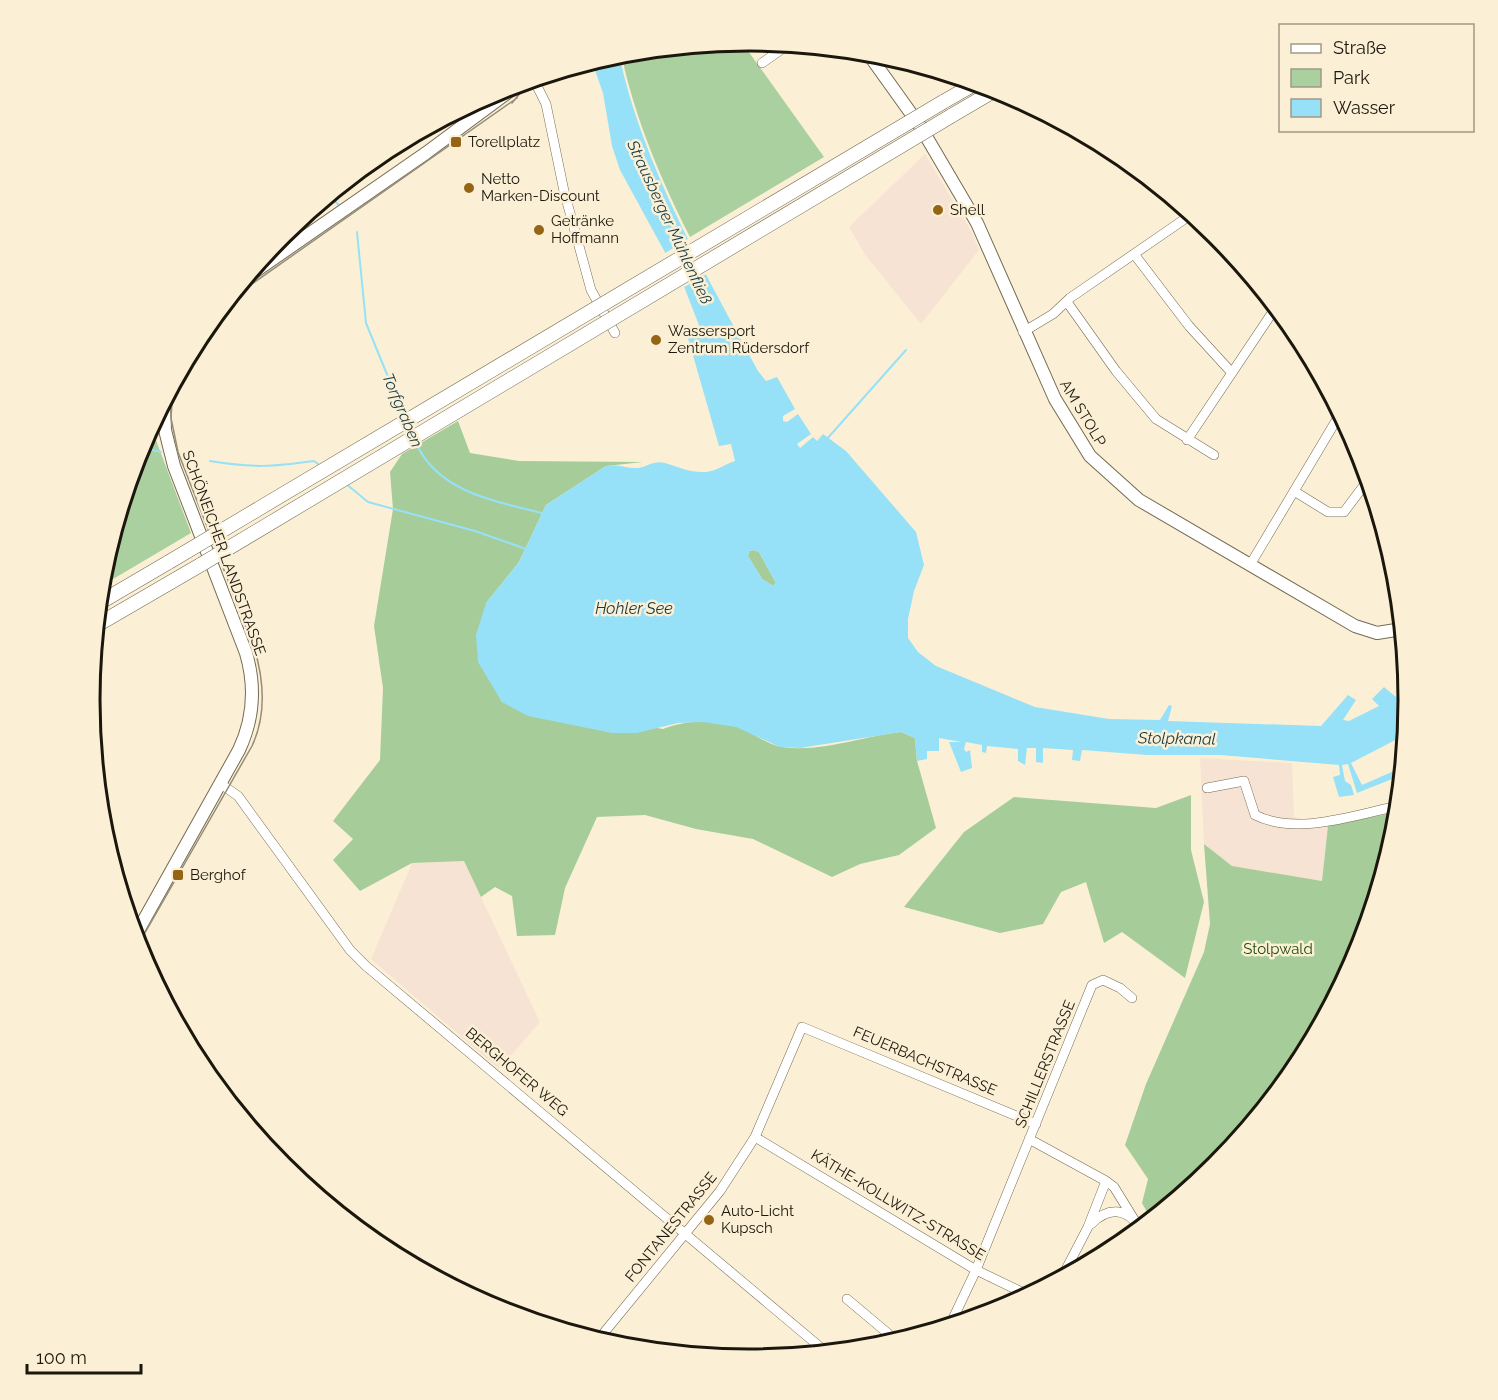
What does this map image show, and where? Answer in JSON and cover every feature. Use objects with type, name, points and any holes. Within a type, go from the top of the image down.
[{"type":"highway","points":[[109,597],[967,88]]},
{"type":"highway","points":[[105,620],[986,96]]},
{"type":"main road","name":"AM STOLP","points":[[875,63],[920,126],[977,224],[1054,399],[1090,456],[1139,500],[1250,565],[1365,630],[1377,633],[1394,630]]},
{"type":"main road","points":[[273,259],[426,153],[492,104]]},
{"type":"main road","name":"SCHÖNEICHER LANDSTRASSE","points":[[141,926],[248,730],[253,702],[252,677],[246,653],[174,466],[165,430],[165,418]]},
{"type":"street","points":[[762,63],[778,52]]},
{"type":"street","points":[[536,86],[546,104],[564,190],[591,290],[615,333]]},
{"type":"street","points":[[1023,332],[1185,219]]},
{"type":"street","points":[[1134,254],[1189,326],[1232,373]]},
{"type":"street","points":[[1067,302],[1116,371],[1156,419],[1214,455]]},
{"type":"street","points":[[1187,440],[1271,315]]},
{"type":"street","points":[[1250,565],[1335,422]]},
{"type":"street","points":[[1294,491],[1328,512],[1344,512],[1363,487]]},
{"type":"street","points":[[1207,788],[1244,782],[1255,815],[1269,822],[1313,823],[1389,808]]},
{"type":"street","name":"BERGHOFER WEG","points":[[220,784],[238,796],[350,950],[366,966],[818,1345]]},
{"type":"street","name":"SCHILLERSTRASSE","points":[[1106,1181],[1029,1139],[1092,985],[1103,981],[1120,988],[1132,998]]},
{"type":"street","name":"FONTANESTRASSE","points":[[604,1333],[687,1235],[720,1191],[755,1137],[802,1028]]},
{"type":"street","name":"FEUERBACHSTRASSE","points":[[802,1028],[1036,1124]]},
{"type":"street","name":"KÄTHE-KOLLWITZ-STRASSE","points":[[755,1137],[976,1270],[1018,1290]]},
{"type":"street","points":[[954,1316],[976,1270],[1029,1139]]},
{"type":"street","points":[[1069,1264],[1088,1227],[1106,1181],[1114,1187],[1136,1221]]},
{"type":"street","points":[[1088,1227],[1111,1211],[1121,1211],[1134,1222]]},
{"type":"street","points":[[847,1299],[889,1334]]},
{"type":"shaded area","points":[[925,154],[971,231],[979,250],[921,324],[866,256],[849,227]]},
{"type":"shaded area","points":[[1200,758],[1292,763],[1294,817],[1328,826],[1322,881],[1232,866],[1204,844]]},
{"type":"shaded area","points":[[464,861],[540,1022],[499,1069],[371,959],[412,863]]},
{"type":"green space","points":[[748,51],[824,157],[690,237],[650,147],[623,63],[707,52]]},
{"type":"green space","points":[[458,421],[470,453],[519,461],[643,462],[606,466],[546,505],[519,562],[486,603],[492,683],[502,702],[663,729],[689,722],[717,722],[741,728],[782,747],[811,748],[901,732],[915,738],[917,761],[936,828],[899,855],[860,864],[832,877],[753,839],[696,829],[645,815],[597,817],[565,888],[555,935],[517,936],[512,896],[495,887],[481,897],[464,861],[412,863],[360,891],[333,860],[353,839],[333,821],[380,760],[383,688],[374,626],[393,509],[390,472],[402,454]]},
{"type":"green space","points":[[155,438],[191,533],[111,580],[134,491]]},
{"type":"green space","points":[[749,551],[759,552],[776,583],[773,586],[762,579],[748,556]]},
{"type":"green space","points":[[1191,795],[1191,850],[1204,902],[1185,978],[1122,932],[1104,943],[1086,882],[1061,892],[1043,924],[1000,933],[904,907],[964,832],[1014,797],[1156,808]]},
{"type":"green space","name":"Stolpwald","points":[[1388,814],[1364,909],[1331,987],[1289,1061],[1264,1095],[1208,1159],[1147,1212],[1142,1203],[1148,1179],[1125,1145],[1146,1084],[1204,952],[1210,924],[1204,844],[1232,866],[1322,881],[1328,826]]},
{"type":"water","name":"Hohler See","points":[[621,63],[629,95],[659,177],[697,257],[758,371],[766,381],[777,377],[795,409],[783,416],[783,421],[787,422],[798,414],[811,434],[797,444],[800,448],[813,437],[817,441],[823,434],[846,451],[916,532],[924,565],[914,591],[908,619],[908,638],[918,652],[936,666],[1035,707],[1109,719],[1160,720],[1169,705],[1172,706],[1168,721],[1321,726],[1348,695],[1356,700],[1343,720],[1349,721],[1379,706],[1372,699],[1384,687],[1396,697],[1398,696],[1397,739],[1351,763],[1362,785],[1394,771],[1393,779],[1357,793],[1348,764],[1342,765],[1345,781],[1351,785],[1354,795],[1339,797],[1333,777],[1340,775],[1339,765],[1220,755],[1147,755],[1082,750],[1080,761],[1072,760],[1073,750],[1043,748],[1043,763],[1036,762],[1036,748],[1027,748],[1025,765],[1018,761],[1018,749],[987,746],[986,753],[982,752],[982,745],[966,742],[964,749],[966,752],[970,750],[972,768],[961,772],[949,742],[961,742],[939,738],[939,751],[927,751],[927,759],[917,761],[915,738],[901,732],[800,748],[780,747],[736,727],[703,722],[678,723],[637,733],[612,733],[528,716],[502,702],[478,662],[476,635],[486,603],[519,562],[546,505],[606,466],[638,468],[661,462],[690,471],[706,472],[735,461],[731,444],[719,446],[688,338],[702,333],[685,289],[620,170],[612,146],[603,93],[595,70]],"holes":[[[749,551],[759,552],[776,583],[773,586],[762,579],[748,556]]]},
{"type":"pier","points":[[691,237],[708,273],[681,289],[662,255]]},
{"type":"waterway","name":"Torfgraben","points":[[335,201],[339,205]]},
{"type":"waterway","name":"Torfgraben","points":[[357,232],[366,323],[404,416]]},
{"type":"waterway","points":[[826,440],[906,350]]},
{"type":"waterway","name":"Torfgraben","points":[[416,443],[426,460],[453,484],[505,504],[542,513]]},
{"type":"waterway","points":[[150,449],[161,452]]},
{"type":"waterway","points":[[210,461],[262,466],[314,461],[321,466]]},
{"type":"waterway","points":[[345,483],[368,502],[475,531],[526,549]]},
{"type":"tram line","points":[[512,103],[521,92]]},
{"type":"tram line","points":[[250,285],[517,98]]},
{"type":"tram line","points":[[144,935],[252,746],[262,709],[262,684],[254,647],[178,452],[171,418],[172,404]]},
{"type":"place","name":"Torellplatz","points":[[456,142]]},
{"type":"place","name":"Netto Marken-Discount","points":[[469,188]]},
{"type":"place","name":"Shell","points":[[938,210]]},
{"type":"place","name":"Getränke Hoffmann","points":[[539,230]]},
{"type":"place","name":"Wassersport Zentrum Rüdersdorf","points":[[656,340]]},
{"type":"place","name":"Berghof","points":[[178,875]]},
{"type":"place","name":"Auto-Licht Kupsch","points":[[709,1220]]},
{"type":"water label","name":"Strausberger Mühlenfließ","points":[[670,222]]},
{"type":"water label","name":"Stolpkanal","points":[[1177,738]]}]
